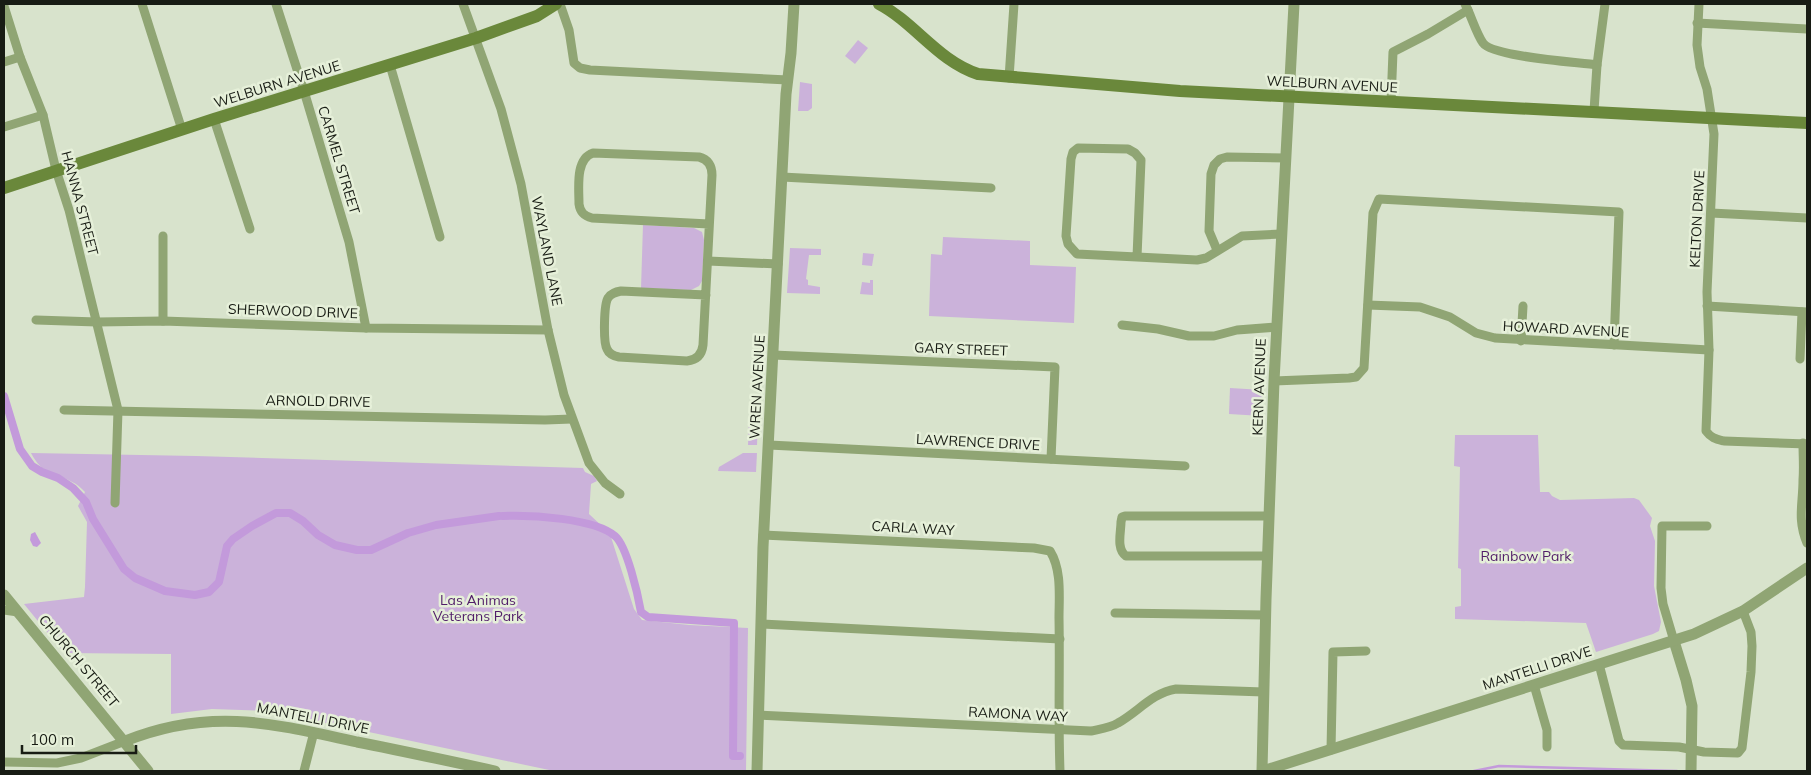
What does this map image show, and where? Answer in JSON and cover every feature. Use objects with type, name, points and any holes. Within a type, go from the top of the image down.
[{"type":"main road","name":"WELBURN AVENUE","points":[[4,188],[214,119],[476,38],[537,16],[558,4]]},
{"type":"main road","name":"WELBURN AVENUE","points":[[879,4],[891,11],[952,63],[964,70],[1009,78],[1180,91],[1807,123]]},
{"type":"street","points":[[142,4],[182,130]]},
{"type":"street","name":"CARMEL STREET","points":[[276,4],[350,242],[366,328]]},
{"type":"street","name":"WAYLAND LANE","points":[[463,4],[502,109],[521,184],[548,330],[564,395],[589,463],[605,483],[620,494]]},
{"type":"street","points":[[558,4],[569,30],[574,63],[580,68],[788,80]]},
{"type":"street","name":"WREN AVENUE","points":[[758,771],[763,535],[782,177],[794,4]]},
{"type":"street","points":[[1009,78],[1014,4]]},
{"type":"street","name":"KERN AVENUE","points":[[1263,771],[1274,381],[1294,4]]},
{"type":"street","points":[[1594,112],[1597,65],[1605,4]]},
{"type":"street","name":"KELTON DRIVE","points":[[1699,4],[1697,23],[1698,58],[1707,89],[1714,134],[1707,306],[1710,350],[1706,431],[1710,436],[1724,441],[1805,444]]},
{"type":"street","name":"HANNA STREET","points":[[4,6],[20,57],[43,115],[56,170],[69,210],[118,410],[115,503]]},
{"type":"street","points":[[1391,102],[1393,52],[1428,34],[1467,7],[1483,43],[1491,49],[1510,54],[1597,65]]},
{"type":"street","points":[[1697,23],[1807,29]]},
{"type":"street","points":[[4,62],[20,57]]},
{"type":"street","points":[[390,65],[440,237]]},
{"type":"street","points":[[4,127],[43,115]]},
{"type":"street","points":[[214,119],[250,229]]},
{"type":"street","points":[[1137,257],[1141,160],[1136,153],[1128,149],[1078,148],[1071,159],[1066,236],[1068,244],[1077,254],[1137,257],[1197,260],[1206,258],[1242,236],[1281,234]]},
{"type":"street","points":[[706,295],[621,291],[612,294],[605,306],[605,342],[608,351],[614,356],[619,357],[687,361],[699,356],[704,345],[712,175],[709,164],[699,157],[598,152],[588,154],[584,158],[581,167],[579,204],[582,213],[592,218],[709,224]]},
{"type":"street","points":[[1217,250],[1209,231],[1211,174],[1214,165],[1220,159],[1227,158],[1286,158]]},
{"type":"street","points":[[782,177],[992,188]]},
{"type":"street","points":[[1274,381],[1292,382],[1356,377],[1364,368],[1366,360],[1373,213],[1378,199],[1619,212],[1614,345]]},
{"type":"street","points":[[1711,213],[1807,218]]},
{"type":"street","points":[[163,236],[163,320]]},
{"type":"street","points":[[708,261],[778,264]]},
{"type":"street","name":"HOWARD AVENUE","points":[[1368,305],[1420,307],[1450,317],[1476,333],[1496,338],[1521,341],[1710,350]]},
{"type":"street","points":[[1521,341],[1523,306]]},
{"type":"street","points":[[1707,306],[1804,312],[1800,359]]},
{"type":"street","name":"SHERWOOD DRIVE","points":[[36,320],[97,322],[163,320],[366,328],[548,330]]},
{"type":"street","points":[[1122,325],[1158,329],[1189,336],[1214,336],[1237,330],[1277,327]]},
{"type":"street","name":"GARY STREET","points":[[773,355],[1055,367],[1051,459]]},
{"type":"street","name":"ARNOLD DRIVE","points":[[64,410],[572,419]]},
{"type":"street","points":[[1805,444],[1800,515],[1801,526],[1807,543]]},
{"type":"street","name":"LAWRENCE DRIVE","points":[[769,445],[1185,466]]},
{"type":"street","points":[[1268,556],[1126,556],[1120,549],[1122,518],[1125,516],[1269,516]]},
{"type":"street","points":[[1691,771],[1692,706],[1661,588],[1662,526],[1707,526]]},
{"type":"street","name":"CARLA WAY","points":[[763,535],[1034,548],[1050,551],[1055,562],[1058,582],[1060,640]]},
{"type":"street","name":"MANTELLI DRIVE","points":[[1263,771],[1674,641],[1712,627],[1743,612],[1807,568]]},
{"type":"street","name":"CHURCH STREET","points":[[4,595],[148,771]]},
{"type":"street","points":[[4,610],[18,612]]},
{"type":"street","points":[[1599,664],[1619,740],[1623,745],[1679,746],[1702,752],[1738,753],[1742,748],[1751,672],[1752,646],[1751,632],[1743,612]]},
{"type":"street","points":[[1115,613],[1266,615]]},
{"type":"street","points":[[761,624],[1060,640],[1058,730],[1060,771]]},
{"type":"street","points":[[1331,750],[1333,652],[1366,651]]},
{"type":"street","points":[[1534,685],[1547,730],[1548,747]]},
{"type":"street","name":"RAMONA WAY","points":[[759,715],[1091,731],[1116,724],[1158,694],[1167,691],[1176,689],[1264,692]]},
{"type":"street","name":"MANTELLI DRIVE","points":[[125,741],[172,727],[216,721],[270,723],[494,771]]},
{"type":"street","points":[[304,771],[314,732]]},
{"type":"street","points":[[4,762],[58,763],[81,758],[125,741]]},
{"type":"green space","points":[[858,40],[868,48],[855,64],[845,56]]},
{"type":"green space","points":[[800,82],[812,84],[812,108],[808,111],[798,111]]},
{"type":"green space","points":[[643,225],[694,228],[702,232],[704,240],[702,281],[699,286],[691,290],[641,288]]},
{"type":"green space","points":[[943,237],[1030,241],[1030,265],[1076,267],[1074,323],[929,316],[931,254],[942,255]]},
{"type":"green space","points":[[790,248],[821,249],[821,255],[809,255],[806,279],[808,280],[808,285],[820,287],[820,294],[787,293]]},
{"type":"green space","points":[[863,253],[874,254],[872,266],[862,265]]},
{"type":"green space","points":[[870,280],[873,280],[873,295],[860,294],[862,282],[870,283]]},
{"type":"green space","points":[[1230,388],[1263,390],[1262,416],[1229,414]]},
{"type":"green space","points":[[749,415],[758,416],[757,445],[748,445]]},
{"type":"green space","name":"Rainbow Park","points":[[1455,435],[1538,435],[1540,492],[1549,492],[1560,500],[1634,498],[1639,500],[1652,518],[1650,526],[1655,541],[1654,586],[1661,622],[1659,631],[1596,652],[1586,623],[1455,619],[1455,607],[1461,606],[1461,569],[1458,568],[1460,467],[1454,466]]},
{"type":"green space","name":"Las Animas Veterans Park","points":[[31,453],[583,468],[585,472],[594,476],[597,481],[591,484],[589,514],[611,537],[634,609],[642,620],[748,628],[746,771],[554,771],[269,711],[212,709],[171,714],[171,654],[64,653],[24,604],[84,597],[85,587],[87,522],[78,506],[85,492],[74,483],[44,469]]},
{"type":"green space","points":[[743,453],[757,453],[756,472],[718,471],[719,467]]},
{"type":"shaded area","points":[[35,532],[41,543],[37,547],[33,546],[30,540],[31,534]]},
{"type":"waterway","points":[[4,396],[20,449],[32,466],[58,478],[73,488],[86,502],[93,519],[124,569],[135,578],[165,591],[195,595],[209,592],[219,582],[227,546],[233,539],[252,526],[276,513],[290,513],[303,521],[318,535],[335,545],[357,550],[371,550],[408,533],[436,525],[499,516]]},
{"type":"waterway","points":[[503,516],[545,517],[578,521],[593,525],[615,536],[628,560],[641,612],[648,617],[734,623],[733,756],[740,756]]},
{"type":"waterway","points":[[1474,771],[1499,766],[1677,771]]}]
